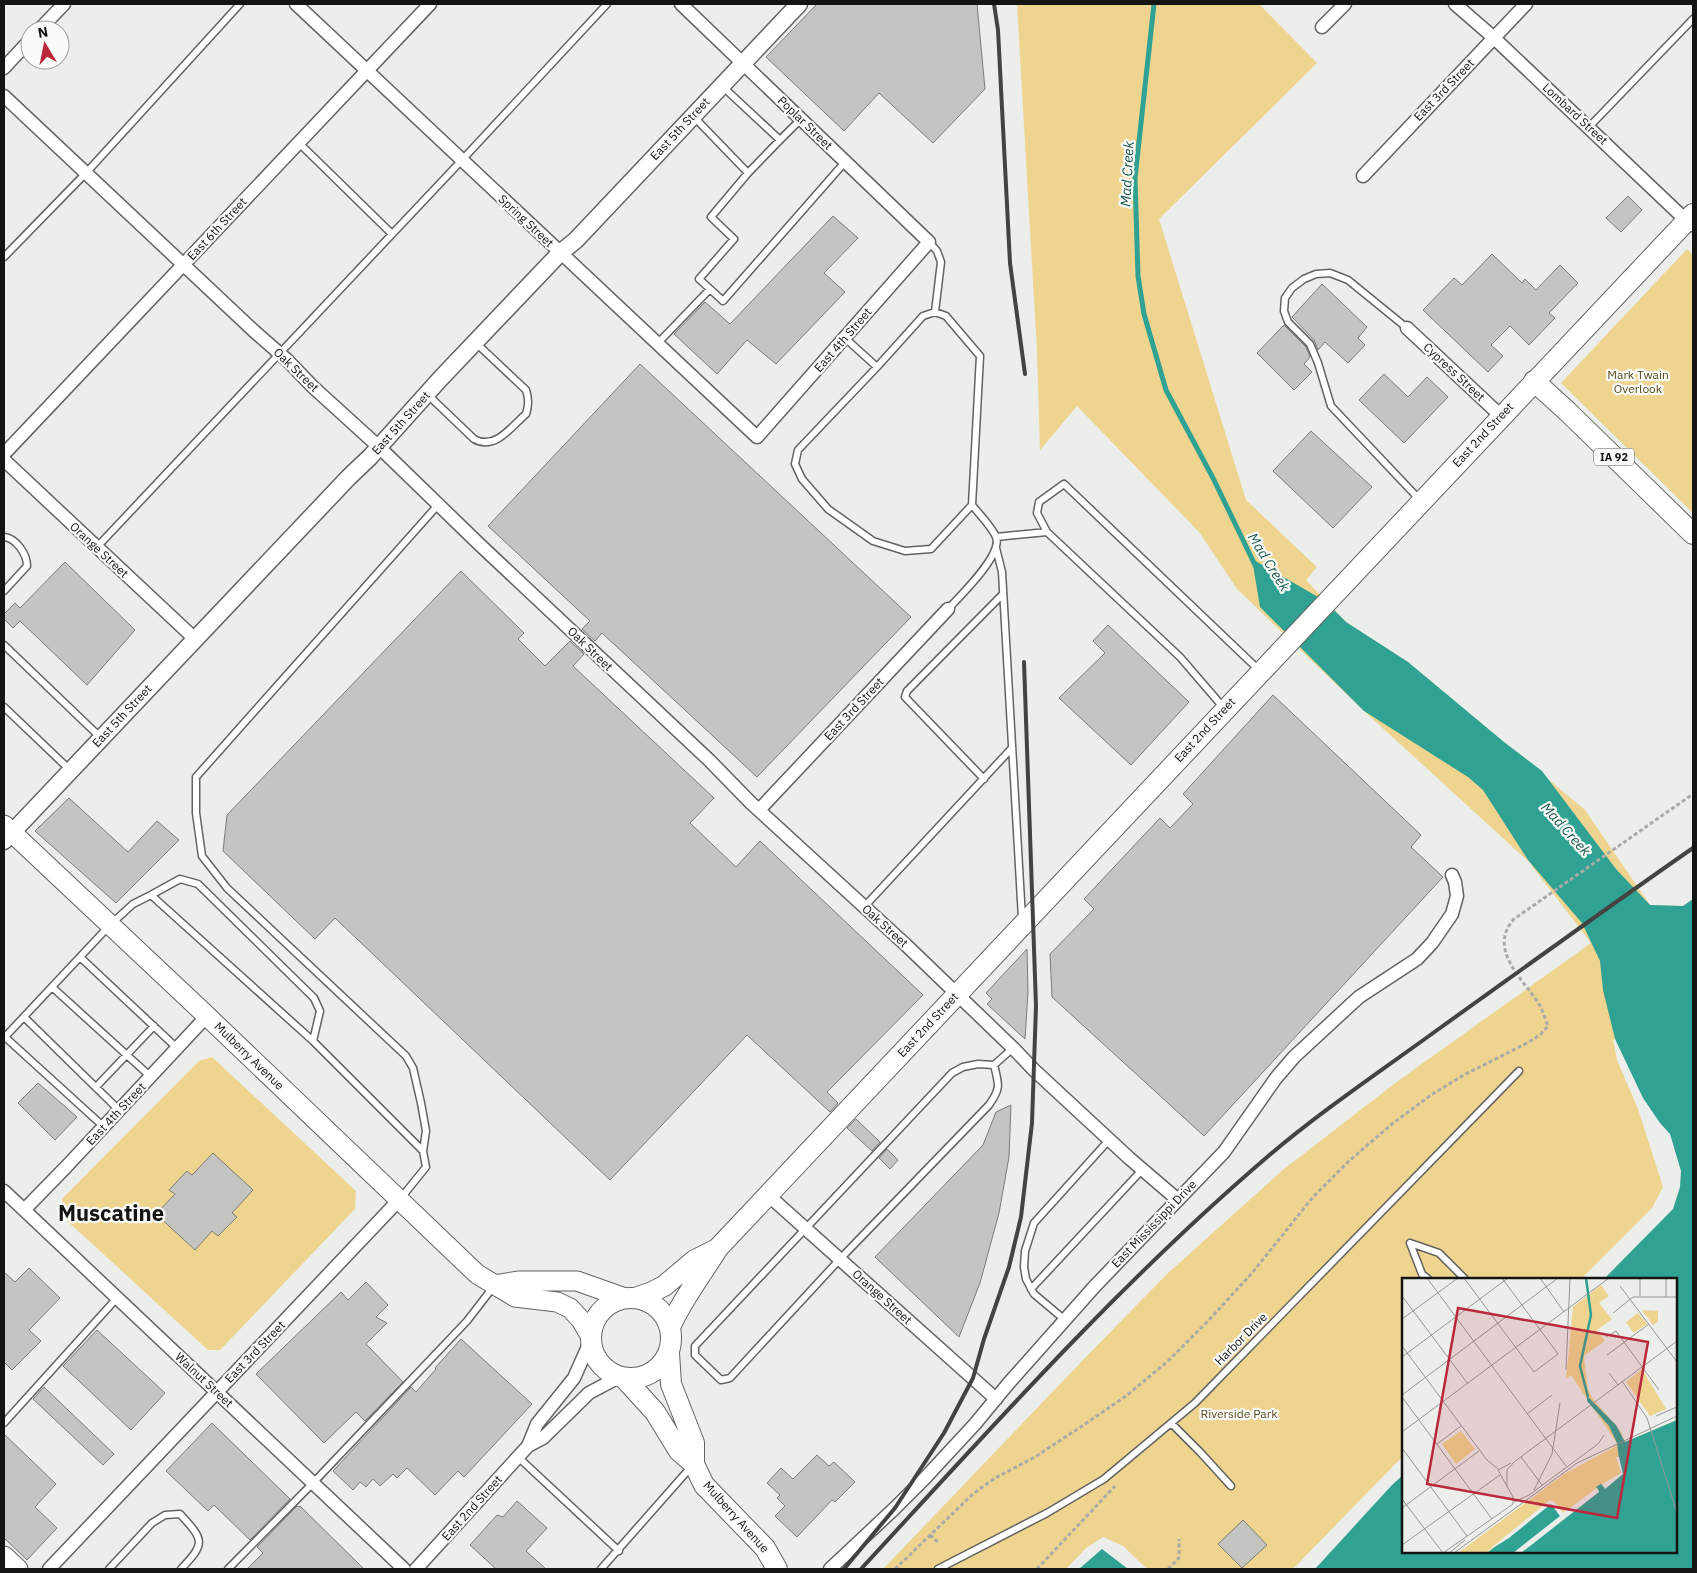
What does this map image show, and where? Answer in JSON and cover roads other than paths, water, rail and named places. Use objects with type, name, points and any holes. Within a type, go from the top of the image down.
[{"type":"main road","name":"East 2nd Street","points":[[670,1326],[686,1296],[702,1275],[718,1248],[1534,381],[1691,220]]},
{"type":"main road","name":"IA 92","points":[[1534,381],[1693,534]]},
{"type":"main road","name":"Mulberry Avenue","points":[[6,833],[110,925],[477,1274],[515,1297],[557,1302],[570,1308],[581,1320],[590,1339]]},
{"type":"main road","name":"East 2nd Street","points":[[630,1298],[652,1292],[664,1286],[696,1260],[718,1248]]},
{"type":"main road","points":[[494,1285],[518,1281],[577,1281],[630,1298],[646,1301],[657,1307],[665,1316],[670,1326],[672,1340],[669,1353],[663,1363],[654,1371],[644,1377],[634,1379],[622,1378],[608,1372],[599,1364],[593,1353],[590,1339],[593,1325],[605,1307],[614,1301],[630,1298]]},
{"type":"main road","name":"Mulberry Avenue","points":[[669,1353],[672,1384],[694,1443],[694,1464]]},
{"type":"main road","name":"Mulberry Avenue","points":[[622,1378],[655,1412],[679,1451],[694,1464],[704,1485],[765,1548],[777,1569]]},
{"type":"main road","points":[[4,1556],[18,1569]]},
{"type":"street","points":[[49,20],[64,4]]},
{"type":"street","name":"Spring Street","points":[[296,4],[757,437]]},
{"type":"street","name":"East 6th Street","points":[[4,454],[430,4]]},
{"type":"street","name":"Poplar Street","points":[[681,4],[929,242]]},
{"type":"street","name":"East 5th Street","points":[[6,833],[102,739],[798,4]]},
{"type":"street","points":[[1322,28],[1345,4]]},
{"type":"street","name":"Lombard Street","points":[[1454,4],[1691,220]]},
{"type":"street","name":"East 3rd Street","points":[[1362,176],[1526,4]]},
{"type":"street","points":[[4,68],[20,51]]},
{"type":"street","name":"Oak Street","points":[[4,96],[379,447],[438,506],[709,760],[759,810],[957,994],[1034,1070],[1142,1170],[1178,1200]]},
{"type":"street","name":"East 4th Street","points":[[757,437],[929,242]]},
{"type":"street","name":"Cypress Street","points":[[1407,328],[1501,416]]},
{"type":"street","name":"Orange Street","points":[[4,460],[195,639]]},
{"type":"street","name":"East 3rd Street","points":[[759,810],[948,609]]},
{"type":"street","name":"East Mississippi Drive","points":[[830,1569],[925,1478],[1095,1286],[1224,1152],[1276,1078],[1294,1057],[1359,997],[1418,959],[1432,943],[1452,914],[1457,896],[1452,875]]},
{"type":"street","name":"East 4th Street","points":[[24,1210],[207,1016]]},
{"type":"street","name":"Walnut Street","points":[[4,1191],[404,1569]]},
{"type":"street","name":"Orange Street","points":[[768,1195],[996,1399]]},
{"type":"street","name":"East 3rd Street","points":[[49,1569],[399,1200]]},
{"type":"street","name":"East 2nd Street","points":[[528,1446],[537,1424],[574,1378],[590,1339]]},
{"type":"street","name":"East 2nd Street","points":[[416,1569],[528,1446],[543,1438],[589,1393],[622,1378]]},
{"type":"lane","points":[[4,257],[86,173],[240,4]]},
{"type":"lane","points":[[97,548],[607,4]]},
{"type":"lane","points":[[1589,128],[1693,19]]},
{"type":"lane","points":[[721,84],[780,140]]},
{"type":"lane","points":[[692,115],[748,173]]},
{"type":"lane","points":[[801,119],[748,173],[711,216],[734,238],[699,280],[723,301],[845,162]]},
{"type":"lane","points":[[299,142],[392,234]]},
{"type":"lane","points":[[929,242],[937,251],[941,262],[935,312]]},
{"type":"lane","points":[[1407,328],[1348,280],[1330,273],[1316,274],[1304,279],[1292,288],[1285,298],[1284,311],[1288,322],[1310,344],[1331,406],[1421,501]]},
{"type":"lane","points":[[658,344],[710,289]]},
{"type":"lane","points":[[972,505],[931,549],[905,552],[873,541],[828,509],[802,479],[795,464],[798,450],[923,316],[935,312],[946,316],[980,356],[972,505],[996,538],[996,548],[1002,572],[1011,750],[1023,924]]},
{"type":"lane","points":[[845,338],[877,367]]},
{"type":"lane","points":[[427,394],[479,442],[496,441],[526,414],[529,399],[526,390],[476,342]]},
{"type":"lane","points":[[1225,709],[1180,657],[1047,532],[1037,513],[1039,502],[1064,484],[1260,672]]},
{"type":"lane","points":[[399,1200],[426,1167],[423,1151],[426,1132],[413,1068],[406,1056],[227,888],[202,856],[196,812],[196,777],[438,506]]},
{"type":"lane","points":[[996,538],[1047,532]]},
{"type":"lane","points":[[4,537],[8,537],[24,553],[27,560],[27,566],[4,591]]},
{"type":"lane","points":[[948,609],[986,566],[996,548]]},
{"type":"lane","points":[[984,779],[905,697],[907,692],[1003,594]]},
{"type":"lane","points":[[4,645],[102,739]]},
{"type":"lane","points":[[4,707],[71,771]]},
{"type":"lane","points":[[864,907],[1011,750]]},
{"type":"lane","points":[[104,1127],[4,1038],[110,925],[133,904],[180,879],[198,884],[314,998],[320,1011],[313,1041]]},
{"type":"lane","points":[[152,894],[313,1041],[423,1151]]},
{"type":"lane","points":[[80,957],[177,1048]]},
{"type":"lane","points":[[52,987],[150,1077]]},
{"type":"lane","points":[[24,1017],[119,1110]]},
{"type":"lane","points":[[96,1087],[154,1026]]},
{"type":"lane","points":[[994,1064],[998,1078],[998,1090],[988,1105],[840,1259],[730,1378],[721,1380],[695,1355],[695,1346],[952,1073],[963,1067],[978,1064],[994,1064],[1013,1048]]},
{"type":"lane","name":"Harbor Drive","points":[[938,1569],[1047,1514],[1109,1475],[1195,1403],[1519,1071]]},
{"type":"lane","points":[[1065,1320],[1034,1294],[1031,1289],[1026,1279],[1024,1267],[1025,1251],[1034,1223],[1109,1140]]},
{"type":"lane","points":[[1031,1289],[1142,1170]]},
{"type":"lane","points":[[1427,1278],[1422,1274],[1410,1243],[1439,1253],[1464,1278]]},
{"type":"lane","points":[[228,1569],[313,1483],[467,1321],[494,1285]]},
{"type":"lane","points":[[4,1423],[117,1298]]},
{"type":"lane","points":[[1171,1423],[1231,1486]]},
{"type":"lane","points":[[518,1457],[619,1551]]},
{"type":"lane","points":[[601,1569],[619,1551],[694,1464]]},
{"type":"lane","points":[[109,1569],[152,1523],[166,1515],[180,1514],[196,1532],[199,1543],[197,1552],[181,1569]]},
{"type":"water","points":[[1252,559],[1325,601],[1346,622],[1408,662],[1542,771],[1616,869],[1650,905],[1683,906],[1693,899],[1693,1569],[1295,1569],[1402,1461],[1402,1553],[1677,1553],[1677,1278],[1585,1278],[1654,1210],[1666,1187],[1640,1108],[1620,1059],[1603,990],[1600,961],[1582,923],[1528,860],[1483,790],[1468,777],[1364,711],[1260,607]]},
{"type":"water","points":[[1103,1539],[1144,1569],[1069,1569]]},
{"type":"waterway","name":"Mad Creek","points":[[1154,4],[1135,178],[1138,276],[1144,314],[1166,390],[1213,478],[1255,565]]},
{"type":"railway","points":[[994,4],[998,30],[1010,263],[1025,374]]},
{"type":"railway","points":[[844,1569],[895,1508],[944,1433],[973,1378],[984,1339],[1009,1267],[1021,1217],[1032,1123],[1036,1006],[1024,662]]},
{"type":"railway","points":[[861,1569],[1008,1410],[1108,1306],[1159,1255],[1266,1158],[1351,1091],[1693,848]]},
{"type":"district","name":"Muscatine","points":[[111,1213]]},
{"type":"park label","name":"Mark Twain Overlook","points":[[1638,382]]},
{"type":"park label","name":"Riverside Park","points":[[1239,1414]]}]
